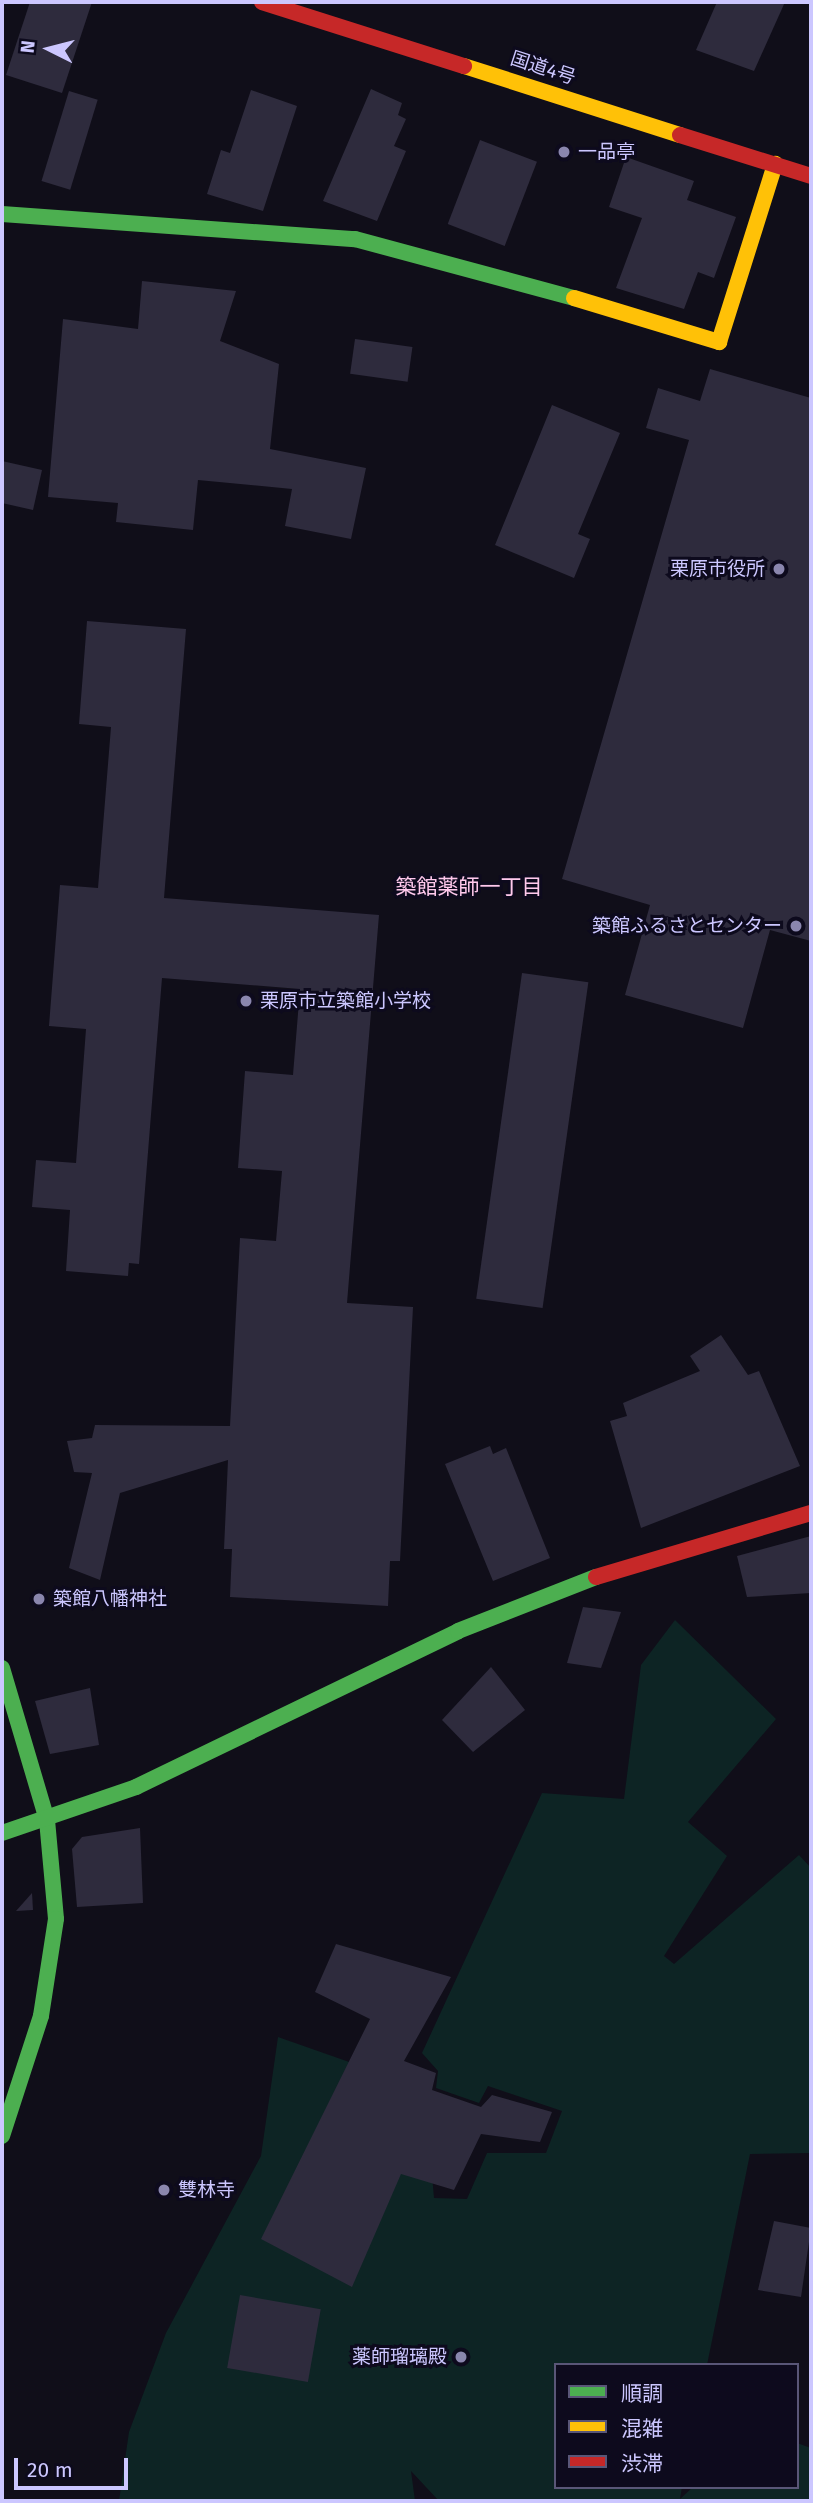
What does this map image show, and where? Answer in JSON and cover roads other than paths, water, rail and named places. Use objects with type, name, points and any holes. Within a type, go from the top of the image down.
[{"type":"main road","name":"国道4号","points":[[262,2],[811,176]]},
{"type":"main road","points":[[2,214],[355,239],[443,259],[719,342],[775,164]]},
{"type":"main road","points":[[2,1833],[47,1820],[136,1787],[458,1631],[636,1561],[811,1513]]},
{"type":"main road","points":[[2,1668],[47,1820],[54,1931],[41,2016],[2,2136]]},
{"type":"place","name":"一品亭","points":[[564,152]]},
{"type":"place","name":"栗原市役所","points":[[779,569]]},
{"type":"place","name":"築館ふるさとセンター","points":[[796,926]]},
{"type":"place","name":"栗原市立築館小学校","points":[[246,1001]]},
{"type":"place","name":"築館八幡神社","points":[[39,1599]]},
{"type":"place","name":"雙林寺","points":[[164,2190]]},
{"type":"place","name":"薬師瑠璃殿","points":[[461,2357]]},
{"type":"district","name":"築館薬師一丁目","points":[[469,887]]}]
